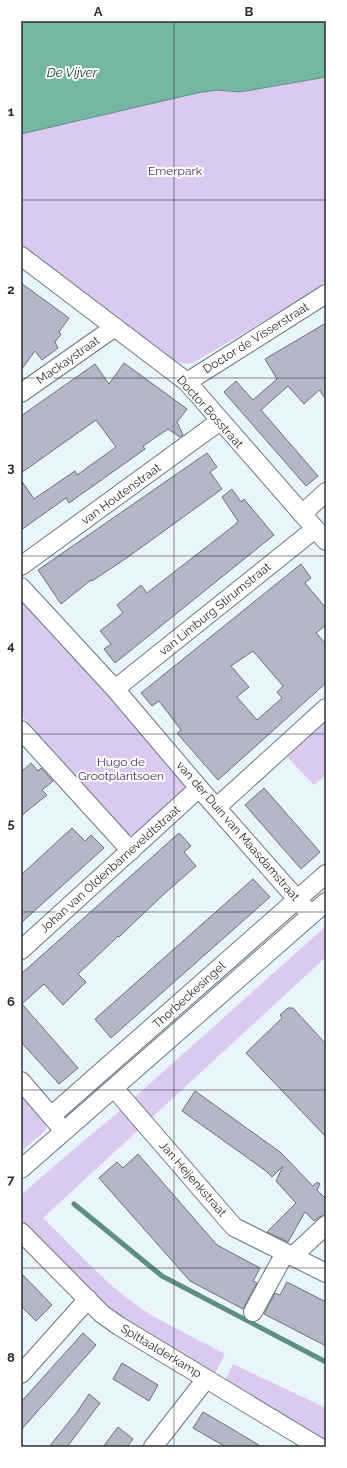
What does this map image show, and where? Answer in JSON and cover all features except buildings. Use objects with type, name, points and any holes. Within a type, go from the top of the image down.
[{"type":"street","name":"Doctor Bosstraat","points":[[21,256],[187,382],[320,535]]},
{"type":"street","name":"Doctor de Visserstraat","points":[[187,382],[326,294]]},
{"type":"street","name":"Mackaystraat","points":[[21,393],[115,327]]},
{"type":"street","name":"van Houtenstraat","points":[[21,566],[220,421]]},
{"type":"street","points":[[302,514],[326,492]]},
{"type":"street","name":"van Limburg Stirumstraat","points":[[115,689],[320,535]]},
{"type":"street","name":"van der Duin van Maasdamstraat","points":[[21,587],[115,689],[297,900],[321,910]]},
{"type":"street","points":[[217,807],[326,708]]},
{"type":"street","points":[[23,735],[131,851]]},
{"type":"street","name":"Johan van Oldenbarneveldtstraat","points":[[21,950],[199,788]]},
{"type":"street","name":"Thorbeckesingel","points":[[51,1116],[326,874]]},
{"type":"street","name":"Thorbeckesingel","points":[[21,1168],[321,910]]},
{"type":"street","points":[[21,1081],[65,1131]]},
{"type":"street","name":"Jan Heijenkstraat","points":[[114,1088],[234,1227],[326,1273]]},
{"type":"street","points":[[254,1312],[289,1255],[326,1226]]},
{"type":"street","name":"Spittaalderkamp","points":[[21,1232],[102,1314],[119,1326],[319,1447]]},
{"type":"street","points":[[21,1374],[88,1299]]},
{"type":"street","points":[[153,1447],[206,1379]]},
{"type":"green space","name":"Emerpark","points":[[21,21],[326,21],[326,284],[195,362],[184,364],[172,360],[21,248]]},
{"type":"green space","name":"Hugo de Grootplantsoen","points":[[21,594],[181,776],[185,784],[182,793],[137,834],[131,835],[124,832],[21,715]]},
{"type":"green space","points":[[326,721],[326,775],[314,785],[287,757]]},
{"type":"green space","points":[[326,926],[326,957],[43,1218],[115,1289],[128,1299],[162,1321],[225,1354],[213,1377],[125,1325],[21,1224],[21,1195],[116,1114]]},
{"type":"green space","points":[[21,1088],[46,1124],[46,1130],[21,1152]]},
{"type":"green space","points":[[233,1364],[326,1408],[326,1444],[224,1383]]},
{"type":"water","name":"De Vijver","points":[[21,21],[326,21],[326,77],[240,92],[217,90],[197,93],[21,134]]},
{"type":"waterway","points":[[74,1204],[162,1276],[326,1362]]}]
